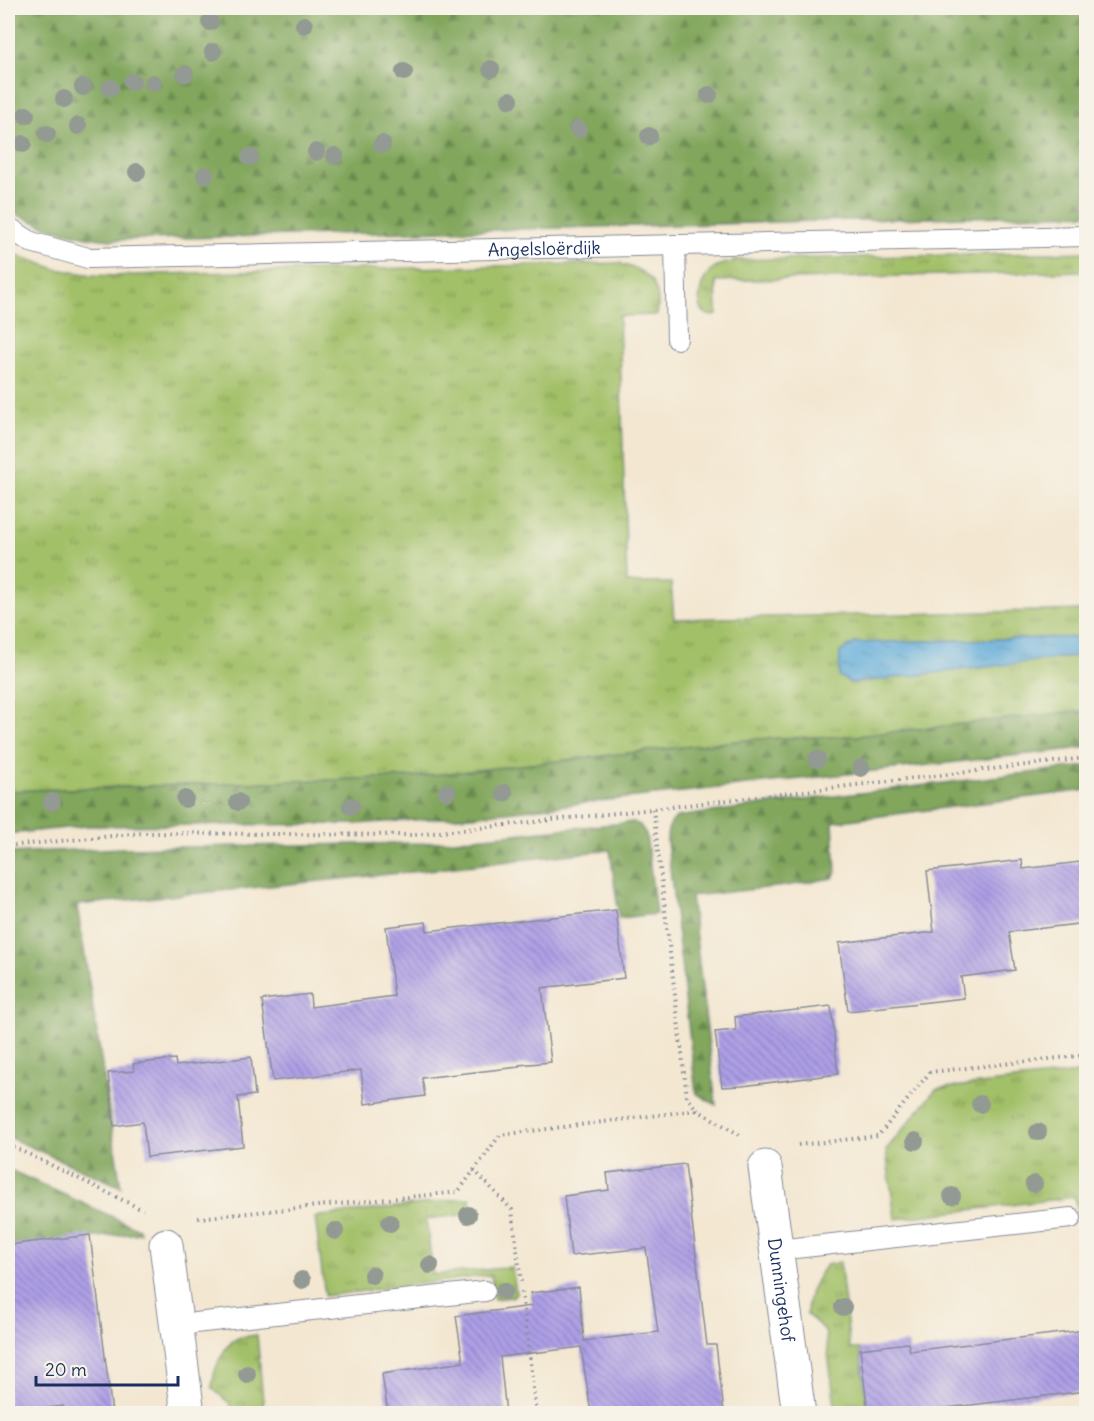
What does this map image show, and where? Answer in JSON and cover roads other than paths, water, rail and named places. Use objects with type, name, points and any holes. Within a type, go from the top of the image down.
[{"type":"street","name":"Dunningehof","points":[[765,1167],[799,1413]]},
{"type":"street","points":[[166,1245],[188,1413]]},
{"type":"lane","name":"Angelsloërdijk","points":[[8,227],[32,242],[87,258],[1086,236]]},
{"type":"lane","points":[[675,245],[677,339]]},
{"type":"lane","points":[[777,1250],[1071,1218]]},
{"type":"lane","points":[[177,1325],[485,1291]]},
{"type":"water","points":[[1086,637],[1086,655],[851,683],[839,676],[840,652],[855,643]]}]
